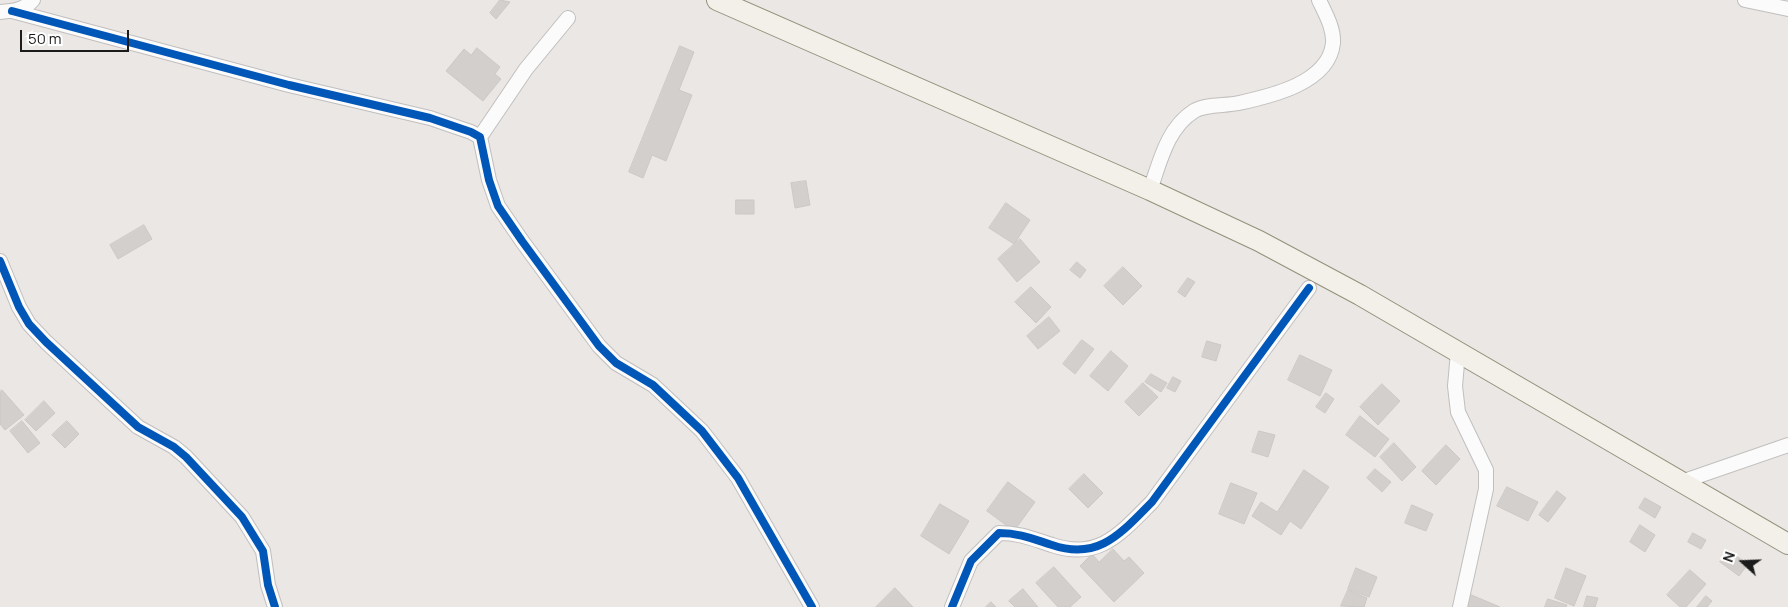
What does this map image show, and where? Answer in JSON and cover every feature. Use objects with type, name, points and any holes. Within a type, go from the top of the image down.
[{"type":"main road","points":[[717,0],[1150,190],[1259,241],[1360,295],[1788,544]]},
{"type":"street","points":[[1150,190],[1169,138],[1180,123],[1195,110],[1240,102],[1301,84],[1318,73],[1328,59],[1333,43],[1332,30],[1319,0]]},
{"type":"street","points":[[1745,0],[1788,10]]},
{"type":"street","points":[[20,9],[289,85],[430,118],[480,137]]},
{"type":"street","points":[[568,18],[526,69],[480,137],[489,180],[498,206],[567,305],[604,352],[616,363],[652,385],[702,431],[738,478],[812,607]]},
{"type":"street","points":[[0,262],[19,307],[29,324],[46,342],[138,427],[174,447],[242,517],[263,551],[268,585],[275,607]]},
{"type":"street","points":[[952,607],[971,561],[1000,533],[1020,533],[1055,546],[1083,551],[1100,546],[1132,522],[1152,502],[1309,288]]},
{"type":"street","points":[[1458,352],[1455,386],[1458,412],[1486,470],[1486,489],[1460,607]]},
{"type":"street","points":[[1681,482],[1788,445]]},
{"type":"building","points":[[500,0],[510,2],[496,19],[490,13]]},
{"type":"building","points":[[680,46],[694,52],[679,90],[692,95],[666,161],[652,155],[643,178],[629,172]]},
{"type":"building","points":[[477,48],[500,67],[495,74],[501,79],[483,101],[446,71],[464,49],[471,55]]},
{"type":"building","points":[[806,181],[810,205],[795,208],[791,183]]},
{"type":"building","points":[[736,200],[754,200],[754,214],[736,214]]},
{"type":"building","points":[[1006,203],[1030,220],[1014,244],[989,228]]},
{"type":"building","points":[[144,225],[152,239],[118,259],[110,245]]},
{"type":"building","points":[[1020,239],[1040,262],[1017,282],[998,259]]},
{"type":"building","points":[[1077,262],[1086,270],[1080,278],[1070,270]]},
{"type":"building","points":[[1123,267],[1142,286],[1123,305],[1104,286]]},
{"type":"building","points":[[1188,278],[1195,282],[1185,297],[1178,292]]},
{"type":"building","points":[[1031,287],[1051,307],[1036,323],[1015,302]]},
{"type":"building","points":[[1049,317],[1060,331],[1038,349],[1027,336]]},
{"type":"building","points":[[1082,340],[1094,349],[1075,374],[1063,364]]},
{"type":"building","points":[[1207,341],[1221,345],[1216,361],[1202,357]]},
{"type":"building","points":[[1111,351],[1128,366],[1108,391],[1090,376]]},
{"type":"building","points":[[1300,355],[1332,370],[1320,396],[1288,380]]},
{"type":"building","points":[[1151,374],[1167,383],[1161,392],[1145,382]]},
{"type":"building","points":[[1173,377],[1181,381],[1175,392],[1167,388]]},
{"type":"building","points":[[1143,383],[1158,397],[1139,416],[1125,402]]},
{"type":"building","points":[[1382,384],[1400,401],[1378,425],[1360,407]]},
{"type":"building","points":[[2,390],[24,415],[5,430],[0,424],[0,392]]},
{"type":"building","points":[[1326,393],[1334,399],[1325,413],[1316,407]]},
{"type":"building","points":[[44,401],[55,413],[36,431],[25,420]]},
{"type":"building","points":[[1360,416],[1389,439],[1375,457],[1346,435]]},
{"type":"building","points":[[22,421],[40,443],[28,453],[10,431]]},
{"type":"building","points":[[67,421],[79,434],[65,448],[52,435]]},
{"type":"building","points":[[1259,431],[1275,435],[1268,457],[1252,452]]},
{"type":"building","points":[[1394,443],[1416,467],[1402,481],[1380,457]]},
{"type":"building","points":[[1446,445],[1460,459],[1436,485],[1422,471]]},
{"type":"building","points":[[1375,469],[1391,482],[1382,492],[1367,478]]},
{"type":"building","points":[[1304,470],[1329,487],[1301,529],[1290,521],[1281,535],[1252,516],[1261,502],[1277,512]]},
{"type":"building","points":[[1084,474],[1103,493],[1088,508],[1069,489]]},
{"type":"building","points":[[1008,482],[1035,502],[1014,531],[987,511]]},
{"type":"building","points":[[1231,483],[1257,493],[1244,524],[1219,514]]},
{"type":"building","points":[[1507,487],[1538,502],[1528,521],[1497,506]]},
{"type":"building","points":[[1557,491],[1566,498],[1548,522],[1539,515]]},
{"type":"building","points":[[1645,498],[1661,507],[1655,518],[1639,508]]},
{"type":"building","points":[[940,504],[969,521],[949,554],[921,536]]},
{"type":"building","points":[[1412,505],[1433,514],[1426,531],[1405,523]]},
{"type":"building","points":[[1640,525],[1655,535],[1645,552],[1630,542]]},
{"type":"building","points":[[1693,533],[1706,540],[1701,549],[1688,542]]},
{"type":"building","points":[[1113,549],[1124,561],[1129,557],[1144,573],[1114,602],[1080,566],[1092,554],[1099,562]]},
{"type":"building","points":[[1729,551],[1748,564],[1739,576],[1720,562]]},
{"type":"building","points":[[1054,567],[1081,597],[1070,607],[1058,607],[1036,583]]},
{"type":"building","points":[[1356,568],[1377,577],[1369,597],[1348,589]]},
{"type":"building","points":[[1566,568],[1586,576],[1574,606],[1555,598]]},
{"type":"building","points":[[1690,570],[1706,584],[1686,607],[1680,607],[1667,595]]},
{"type":"building","points":[[895,588],[913,607],[876,607]]},
{"type":"building","points":[[1023,589],[1038,607],[1015,607],[1009,601]]},
{"type":"building","points":[[1348,590],[1367,598],[1364,607],[1341,606]]},
{"type":"building","points":[[1469,594],[1500,607],[1464,607]]},
{"type":"building","points":[[1587,596],[1598,598],[1595,607],[1584,607]]},
{"type":"building","points":[[1706,596],[1712,601],[1707,607],[1697,607]]},
{"type":"building","points":[[1548,599],[1567,605],[1566,607],[1545,607]]},
{"type":"building","points":[[991,602],[996,607],[986,607]]},
{"type":"cycle path","points":[[12,11],[289,85],[430,118],[480,137],[489,180],[498,206],[522,241],[599,346],[616,363],[653,385],[702,431],[738,478],[812,607]]},
{"type":"cycle path","points":[[0,261],[19,307],[29,324],[46,342],[138,427],[174,447],[186,457],[242,517],[263,551],[268,585],[275,607]]},
{"type":"cycle path","points":[[952,607],[971,561],[999,533],[1020,535],[1069,549],[1083,549],[1096,547],[1108,541],[1130,524],[1152,502],[1309,288]]}]
